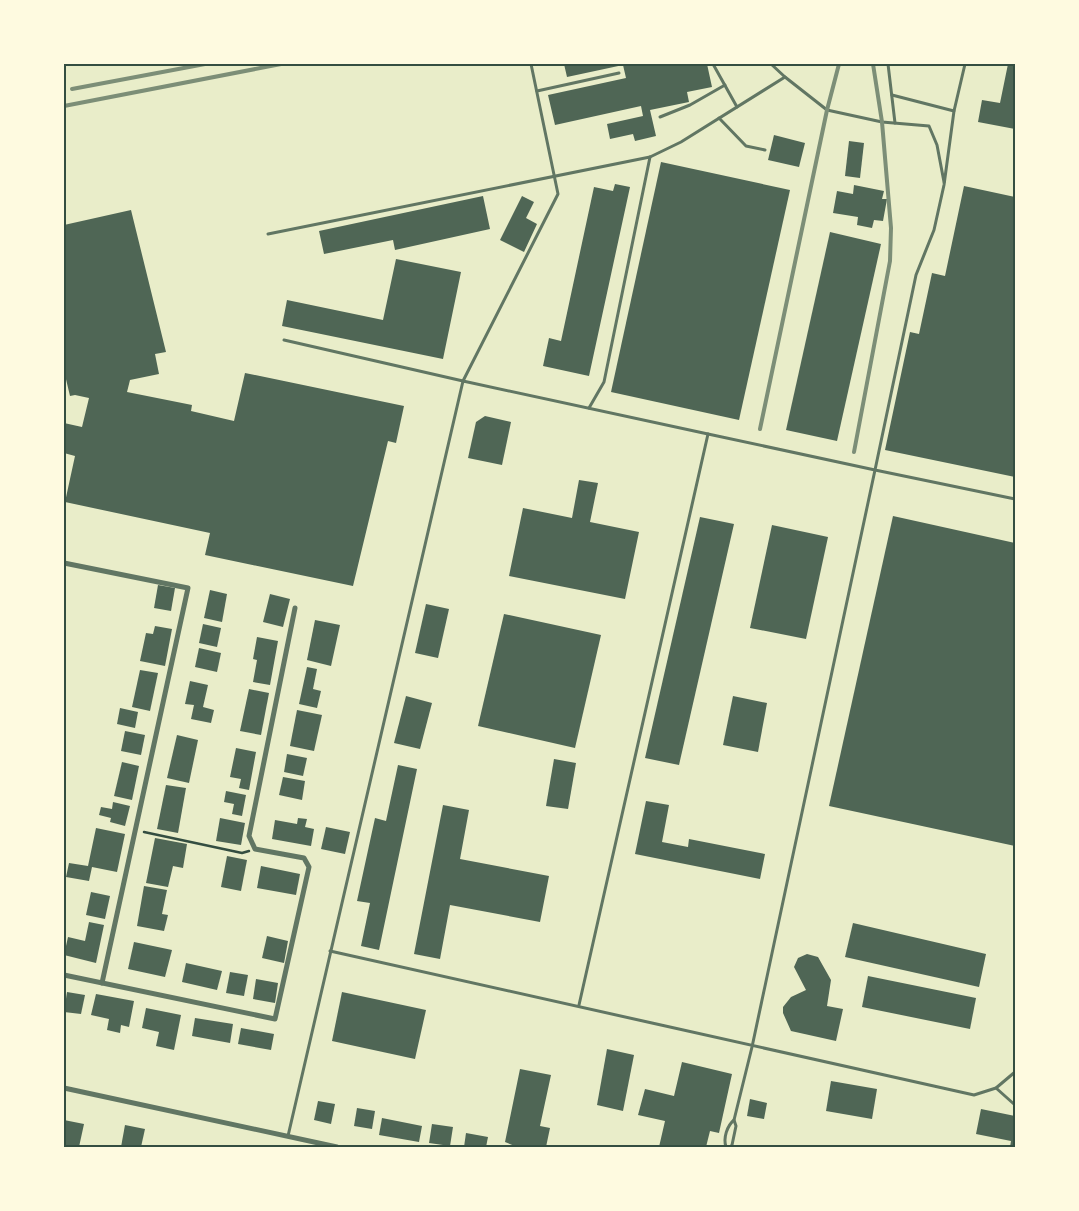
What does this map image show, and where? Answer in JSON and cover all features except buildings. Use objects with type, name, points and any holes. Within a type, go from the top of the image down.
[{"type":"street","points":[[64,563],[188,588],[102,983]]},
{"type":"street","points":[[64,975],[275,1019],[309,867],[304,858],[255,849],[249,836],[295,608]]},
{"type":"street","points":[[64,1088],[337,1147]]},
{"type":"lane","points":[[288,1137],[463,381],[558,194],[531,64]]},
{"type":"lane","points":[[713,64],[737,107]]},
{"type":"lane","points":[[771,64],[827,110],[882,122],[929,126],[937,145],[944,185]]},
{"type":"lane","points":[[888,64],[895,123]]},
{"type":"lane","points":[[730,1147],[736,1126],[734,1120],[752,1046],[916,275],[934,230],[944,185],[954,111],[965,64]]},
{"type":"lane","points":[[537,91],[619,73]]},
{"type":"lane","points":[[268,234],[650,156],[681,142],[785,77]]},
{"type":"lane","points":[[660,117],[690,105],[725,85]]},
{"type":"lane","points":[[892,95],[954,111]]},
{"type":"lane","points":[[719,118],[746,146],[765,150]]},
{"type":"lane","points":[[589,408],[604,382],[650,156]]},
{"type":"lane","points":[[284,340],[463,381],[1015,499]]},
{"type":"lane","points":[[579,1005],[708,434]]},
{"type":"lane","points":[[330,951],[579,1005],[752,1046],[974,1095],[996,1088],[1015,1072]]},
{"type":"lane","points":[[996,1088],[1015,1105]]},
{"type":"lane","points":[[726,1147],[728,1125],[734,1120]]},
{"type":"path","points":[[136,830],[242,852],[255,849]]},
{"type":"railway","points":[[72,89],[205,64]]},
{"type":"railway","points":[[64,106],[281,64]]},
{"type":"railway","points":[[760,429],[827,110],[839,64]]},
{"type":"railway","points":[[854,452],[890,261],[891,228],[882,122],[873,64]]}]
